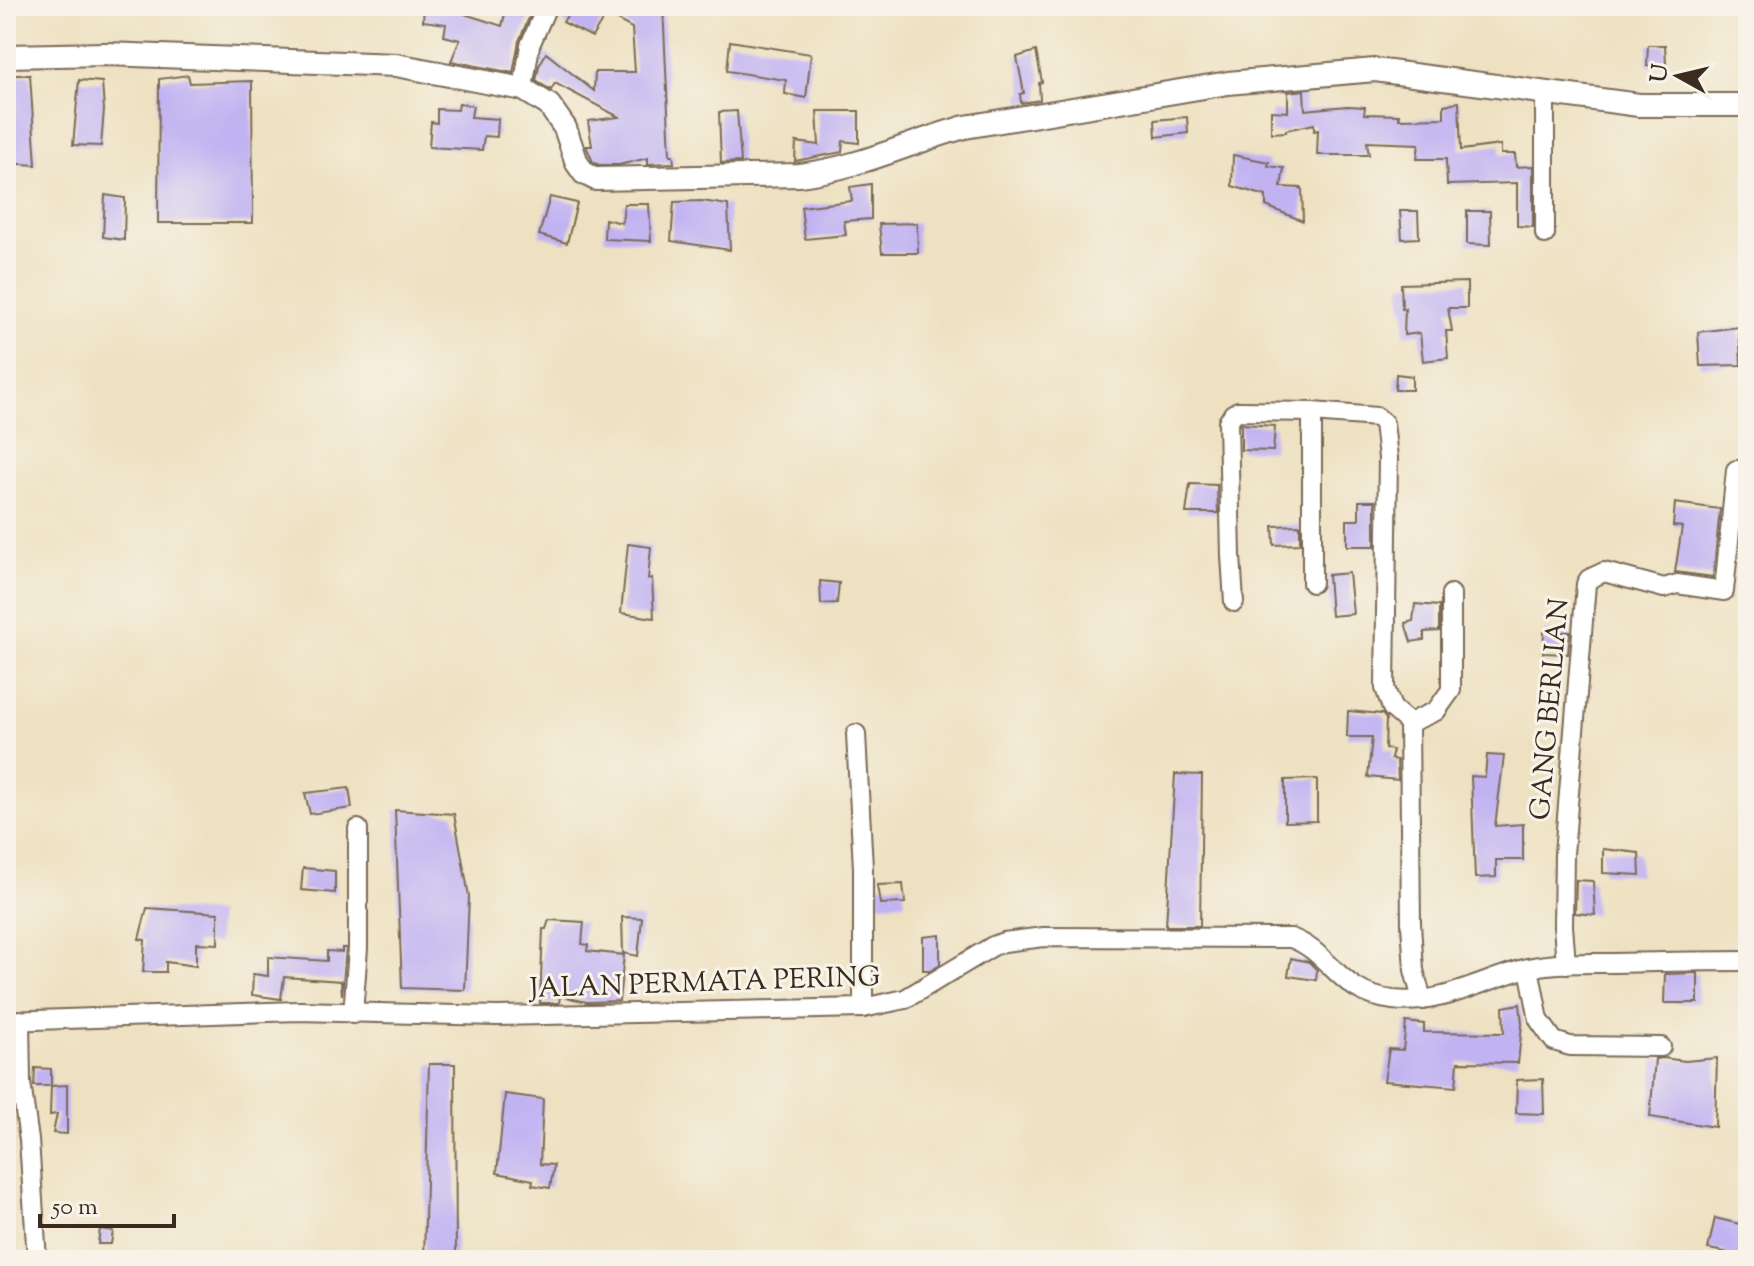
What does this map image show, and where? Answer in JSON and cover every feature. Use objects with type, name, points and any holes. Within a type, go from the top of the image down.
[{"type":"street","points":[[523,89],[530,45],[547,6]]},
{"type":"street","points":[[6,56],[107,54],[396,65],[523,89],[549,105],[565,128],[577,163],[584,173],[596,179],[799,175],[837,170],[883,156],[930,136],[965,127],[1228,83],[1375,70],[1639,105],[1748,105]]},
{"type":"street","points":[[1545,93],[1545,234]]},
{"type":"street","points":[[1234,602],[1228,422],[1233,414],[1238,411],[1312,412],[1377,417],[1384,423],[1388,458],[1385,688],[1392,708],[1409,723],[1411,924],[1414,970],[1422,1000]]},
{"type":"street","points":[[1312,412],[1312,583]]},
{"type":"street","name":"GANG BERLIAN","points":[[1566,964],[1564,854],[1586,584],[1589,579],[1604,572],[1664,588],[1677,584],[1724,591],[1736,470]]},
{"type":"street","points":[[1409,723],[1436,711],[1451,690],[1451,594]]},
{"type":"street","points":[[856,734],[863,868],[863,1008]]},
{"type":"street","points":[[353,1014],[358,948],[358,829]]},
{"type":"street","name":"JALAN PERMATA PERING","points":[[13,1020],[299,1011],[621,1015],[863,1008],[905,999],[993,946],[1044,937],[1291,938],[1308,946],[1341,979],[1363,993],[1392,1000],[1422,1000],[1529,968],[1566,964],[1748,961]]},
{"type":"street","points":[[1529,968],[1539,1020],[1554,1041],[1570,1046],[1661,1047]]},
{"type":"street","points":[[13,1020],[29,1140],[37,1260]]},
{"type":"building","points":[[424,6],[449,6],[449,9],[502,26],[507,6],[534,6],[519,41],[513,73],[451,61],[460,40],[444,36],[446,24],[423,21]]},
{"type":"building","points":[[573,6],[663,6],[670,155],[673,155],[674,163],[648,164],[648,158],[619,165],[593,162],[586,146],[592,146],[588,121],[619,117],[555,83],[551,90],[536,81],[546,53],[594,91],[595,72],[635,72],[632,28],[606,14],[592,37],[563,22]]},
{"type":"building","points":[[730,41],[811,54],[806,98],[785,94],[786,80],[727,71]]},
{"type":"building","points":[[1648,45],[1665,45],[1666,65],[1647,66]]},
{"type":"building","points":[[1036,51],[1042,82],[1039,83],[1040,100],[1021,103],[1020,94],[1024,93],[1017,57]]},
{"type":"building","points":[[11,75],[30,75],[36,165],[6,163],[6,136],[11,136]]},
{"type":"building","points":[[188,75],[190,83],[252,81],[253,223],[158,223],[159,79]]},
{"type":"building","points":[[79,80],[102,82],[104,110],[101,146],[73,145]]},
{"type":"building","points":[[1304,90],[1305,110],[1365,107],[1364,114],[1399,115],[1399,119],[1444,118],[1444,105],[1459,102],[1461,150],[1501,145],[1501,154],[1515,154],[1516,167],[1533,166],[1533,227],[1517,226],[1517,183],[1447,185],[1446,159],[1417,159],[1419,144],[1367,142],[1369,155],[1317,155],[1318,130],[1314,131],[1314,124],[1271,133],[1271,111],[1288,112],[1288,92]]},
{"type":"building","points":[[459,103],[473,106],[471,117],[498,119],[497,137],[484,136],[482,150],[429,147],[431,122],[437,123],[437,109],[458,110]]},
{"type":"building","points":[[737,111],[741,162],[721,163],[719,112]]},
{"type":"building","points":[[817,111],[859,111],[859,143],[843,141],[842,152],[795,161],[796,142],[819,145]]},
{"type":"building","points":[[1187,117],[1188,133],[1156,137],[1155,120]]},
{"type":"building","points":[[1233,155],[1284,168],[1281,187],[1302,188],[1303,221],[1266,206],[1266,196],[1232,186]]},
{"type":"building","points":[[871,184],[871,219],[844,221],[846,235],[805,239],[801,207],[852,201],[850,187]]},
{"type":"building","points":[[105,195],[125,198],[124,240],[103,237]]},
{"type":"building","points":[[550,197],[577,203],[567,243],[539,235]]},
{"type":"building","points":[[702,201],[728,205],[730,250],[671,241],[674,202]]},
{"type":"building","points":[[624,204],[649,204],[651,241],[604,239],[605,219],[622,223]]},
{"type":"building","points":[[1400,211],[1418,211],[1419,238],[1402,239]]},
{"type":"building","points":[[1467,211],[1490,211],[1491,245],[1467,244]]},
{"type":"building","points":[[917,223],[918,253],[882,253],[879,224]]},
{"type":"building","points":[[1467,282],[1467,308],[1448,308],[1452,331],[1446,331],[1448,358],[1423,361],[1420,333],[1404,335],[1405,308],[1402,309],[1401,284]]},
{"type":"building","points":[[1739,327],[1741,365],[1700,366],[1698,332]]},
{"type":"building","points":[[1396,374],[1412,376],[1412,390],[1395,390]]},
{"type":"building","points":[[1241,424],[1275,426],[1273,451],[1241,450]]},
{"type":"building","points":[[1190,484],[1217,485],[1218,513],[1186,513]]},
{"type":"building","points":[[1359,501],[1375,501],[1375,546],[1347,546],[1347,520],[1359,520]]},
{"type":"building","points":[[1675,503],[1720,509],[1713,577],[1675,572],[1682,527],[1673,526]]},
{"type":"building","points":[[1300,525],[1300,544],[1274,545],[1273,526]]},
{"type":"building","points":[[628,544],[651,547],[648,579],[652,578],[654,618],[621,613]]},
{"type":"building","points":[[1349,573],[1353,614],[1331,616],[1328,575]]},
{"type":"building","points":[[820,581],[839,583],[837,603],[821,604]]},
{"type":"building","points":[[1415,604],[1439,606],[1439,631],[1424,632],[1424,640],[1411,642],[1405,623],[1413,621]]},
{"type":"building","points":[[1544,632],[1570,632],[1568,654],[1543,653]]},
{"type":"building","points":[[1348,711],[1382,714],[1386,719],[1385,749],[1393,750],[1391,759],[1397,760],[1398,780],[1368,777],[1372,737],[1347,737]]},
{"type":"building","points":[[1487,755],[1504,756],[1495,826],[1523,824],[1523,860],[1496,860],[1496,877],[1475,878],[1471,776],[1485,777]]},
{"type":"building","points":[[1175,774],[1202,775],[1200,926],[1166,926]]},
{"type":"building","points":[[1317,779],[1317,821],[1285,822],[1285,780]]},
{"type":"building","points":[[349,788],[352,808],[310,814],[305,793]]},
{"type":"building","points":[[395,810],[454,814],[469,896],[465,990],[402,988]]},
{"type":"building","points":[[1603,849],[1639,853],[1640,875],[1603,873]]},
{"type":"building","points":[[303,868],[335,871],[335,893],[301,890]]},
{"type":"building","points":[[1576,880],[1593,881],[1595,915],[1575,913]]},
{"type":"building","points":[[903,884],[905,903],[880,904],[877,885]]},
{"type":"building","points":[[147,908],[218,913],[218,944],[196,943],[196,966],[166,962],[166,972],[143,972],[145,940],[139,939]]},
{"type":"building","points":[[622,917],[642,918],[638,956],[623,953]]},
{"type":"building","points":[[549,920],[584,922],[582,944],[588,945],[587,951],[624,955],[619,1001],[587,1002],[560,996],[559,1003],[540,1003],[543,929],[546,929]]},
{"type":"building","points":[[940,935],[940,964],[923,970],[923,937]]},
{"type":"building","points":[[342,948],[346,948],[342,995],[341,981],[284,977],[281,999],[252,995],[253,974],[268,976],[268,957],[327,961],[327,951],[342,952]]},
{"type":"building","points":[[1291,958],[1309,962],[1317,970],[1316,980],[1288,976]]},
{"type":"building","points":[[1698,973],[1698,1003],[1664,1003],[1665,974]]},
{"type":"building","points":[[1520,1004],[1522,1024],[1518,1063],[1458,1062],[1456,1087],[1384,1081],[1389,1049],[1403,1050],[1406,1022],[1424,1024],[1424,1032],[1504,1033],[1503,1007]]},
{"type":"building","points":[[1717,1058],[1715,1127],[1650,1117],[1655,1059],[1685,1061]]},
{"type":"building","points":[[429,1064],[455,1064],[456,1260],[424,1260]]},
{"type":"building","points":[[35,1068],[51,1069],[51,1086],[34,1086]]},
{"type":"building","points":[[1543,1079],[1544,1114],[1516,1113],[1517,1080]]},
{"type":"building","points":[[67,1085],[67,1134],[53,1133],[57,1114],[50,1115],[51,1086]]},
{"type":"building","points":[[505,1094],[543,1099],[540,1164],[554,1165],[550,1188],[532,1185],[533,1180],[497,1173]]},
{"type":"building","points":[[1715,1218],[1748,1226],[1748,1260],[1721,1260],[1725,1252],[1708,1249]]},
{"type":"building","points":[[100,1229],[113,1231],[111,1244],[98,1244]]}]
